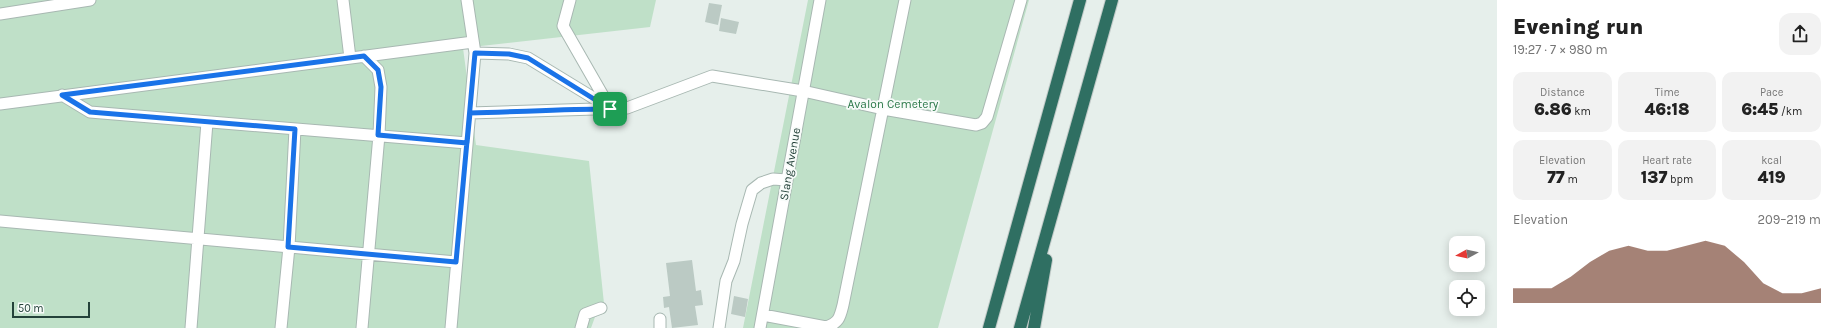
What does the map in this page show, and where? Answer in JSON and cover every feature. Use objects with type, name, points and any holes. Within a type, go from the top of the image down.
[{"type":"highway","points":[[988,328],[1080,0]]},
{"type":"highway","points":[[1020,328],[1112,0]]},
{"type":"highway","points":[[1034,328],[1058,190]]},
{"type":"lane","points":[[0,14],[90,0]]},
{"type":"lane","points":[[343,0],[350,58]]},
{"type":"lane","points":[[450,328],[470,113],[474,47],[467,0]]},
{"type":"lane","points":[[570,0],[563,26],[610,109]]},
{"type":"lane","name":"Slang Avenue","points":[[760,328],[820,0]]},
{"type":"lane","points":[[763,315],[826,327],[838,321],[843,305],[906,0]]},
{"type":"lane","points":[[470,113],[627,108],[712,76],[803,91],[883,109],[976,125],[982,123],[987,117],[990,109],[1021,0]]},
{"type":"lane","points":[[0,104],[364,56],[474,47],[528,58],[610,109]]},
{"type":"lane","points":[[362,328],[381,87],[378,70],[364,56]]},
{"type":"lane","points":[[62,95],[90,112],[467,143]]},
{"type":"lane","points":[[190,328],[207,122]]},
{"type":"lane","points":[[281,328],[288,247],[295,129]]},
{"type":"lane","points":[[719,328],[726,282],[734,261],[742,224],[752,190],[761,183],[773,179],[787,180]]},
{"type":"lane","points":[[0,221],[456,262]]},
{"type":"lane","points":[[581,328],[585,314],[601,308]]},
{"type":"green space","points":[[0,0],[656,0],[650,27],[463,48],[476,145],[589,161],[605,313],[595,317],[591,328],[0,328]]},
{"type":"green space","name":"Avalon Cemetery","points":[[808,0],[1029,0],[938,328],[743,328]]},
{"type":"building","points":[[709,3],[722,5],[718,25],[705,22]]},
{"type":"building","points":[[721,18],[739,22],[736,34],[719,31]]},
{"type":"building","points":[[692,260],[696,291],[701,290],[703,305],[695,306],[698,325],[672,328],[669,307],[664,308],[663,297],[670,296],[666,263]]},
{"type":"building","points":[[734,296],[748,299],[745,317],[731,314]]},
{"type":"route","points":[[610,109],[528,58],[509,54],[475,53],[470,113],[456,262],[288,247],[295,129],[90,112],[62,95],[364,56],[378,70],[381,87],[378,135],[467,143],[470,113],[531,112],[566,109],[610,109]]}]
